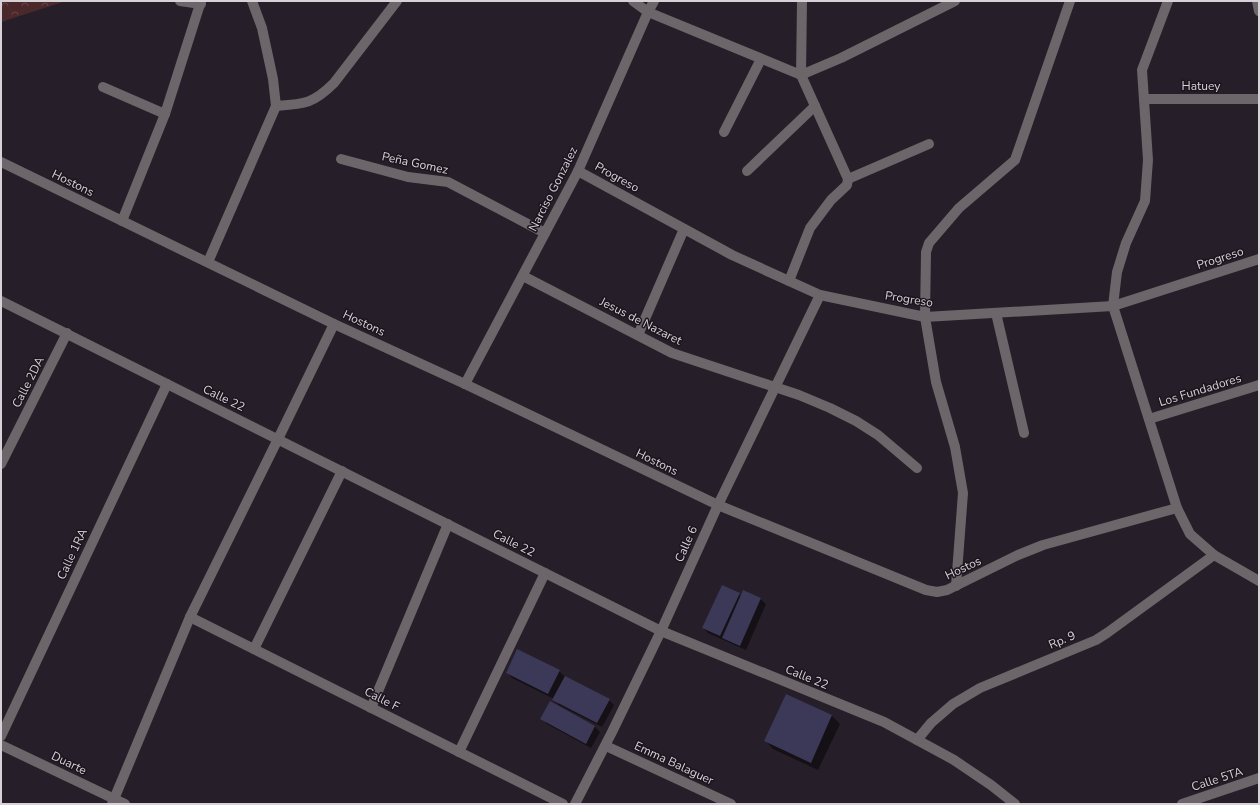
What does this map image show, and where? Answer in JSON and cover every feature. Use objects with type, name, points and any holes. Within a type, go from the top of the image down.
[{"type":"street","points":[[122,221],[165,114],[201,2],[180,1]]},
{"type":"street","points":[[208,262],[276,106],[273,79],[262,28],[252,1]]},
{"type":"street","points":[[276,106],[296,105],[310,102],[322,95],[334,83],[397,1]]},
{"type":"street","points":[[633,1],[648,12],[801,75],[841,58],[955,1]]},
{"type":"street","name":"Narciso Gonzalez","points":[[465,384],[578,171],[654,1]]},
{"type":"street","points":[[789,281],[810,228],[831,200],[847,185],[848,179],[801,75],[802,1]]},
{"type":"street","points":[[956,586],[963,493],[954,447],[936,382],[926,317],[926,252],[929,243],[959,208],[1015,160],[1070,1]]},
{"type":"street","points":[[1168,1],[1142,70],[1148,160],[1145,201],[1126,243],[1117,272],[1113,306],[1177,508],[1190,534],[1214,555],[1259,581]]},
{"type":"street","points":[[1257,1],[1259,11]]},
{"type":"street","points":[[724,132],[762,59]]},
{"type":"street","points":[[103,87],[165,114]]},
{"type":"street","name":"Hatuey","points":[[1144,99],[1259,99]]},
{"type":"street","points":[[747,171],[815,106]]},
{"type":"street","points":[[848,179],[929,144]]},
{"type":"street","name":"Peña Gomez","points":[[341,159],[408,176],[448,182],[545,233]]},
{"type":"street","name":"Hostons","points":[[1,162],[334,324],[465,384],[718,505]]},
{"type":"street","name":"Progreso","points":[[578,171],[732,255],[820,295],[926,317],[1113,306],[1259,259]]},
{"type":"street","points":[[638,335],[684,229]]},
{"type":"street","name":"Jesus de Nazaret","points":[[523,276],[672,353],[800,395],[856,421],[878,435],[917,468]]},
{"type":"street","name":"Calle 6","points":[[575,804],[606,746],[661,631],[718,505],[820,295]]},
{"type":"street","name":"Calle 22","points":[[1,301],[661,631],[884,722],[954,760],[991,785],[1015,804]]},
{"type":"street","points":[[996,313],[1024,433]]},
{"type":"street","points":[[114,802],[190,617],[334,324]]},
{"type":"street","name":"Calle 2DA","points":[[1,464],[67,333]]},
{"type":"street","name":"Calle 1RA","points":[[1,736],[167,384]]},
{"type":"street","name":"Los Fundadores","points":[[1150,419],[1259,385]]},
{"type":"street","points":[[254,649],[342,471]]},
{"type":"street","name":"Hostos","points":[[718,505],[926,590],[937,592],[956,586],[1018,555],[1043,545],[1177,508]]},
{"type":"street","points":[[371,708],[448,524]]},
{"type":"street","name":"Rp. 9","points":[[917,740],[931,723],[953,704],[980,688],[1096,640],[1214,555]]},
{"type":"street","points":[[459,752],[545,573]]},
{"type":"street","name":"Calle F","points":[[190,617],[563,804]]},
{"type":"street","name":"Duarte","points":[[1,745],[114,802],[125,804]]},
{"type":"street","name":"Emma Balaguer","points":[[606,746],[731,804]]},
{"type":"street","name":"Calle 5TA","points":[[1182,804],[1259,778]]},
{"type":"green space","points":[[1,1],[66,1],[1,22]]},
{"type":"building","points":[[722,585],[740,593],[720,636],[702,628]]},
{"type":"building","points":[[743,590],[761,598],[740,646],[722,638]]},
{"type":"building","points":[[517,649],[560,670],[548,694],[506,673]]},
{"type":"building","points":[[565,676],[610,699],[597,723],[552,700]]},
{"type":"building","points":[[786,694],[832,715],[811,763],[764,741]]},
{"type":"building","points":[[550,701],[595,726],[586,744],[540,719]]}]
